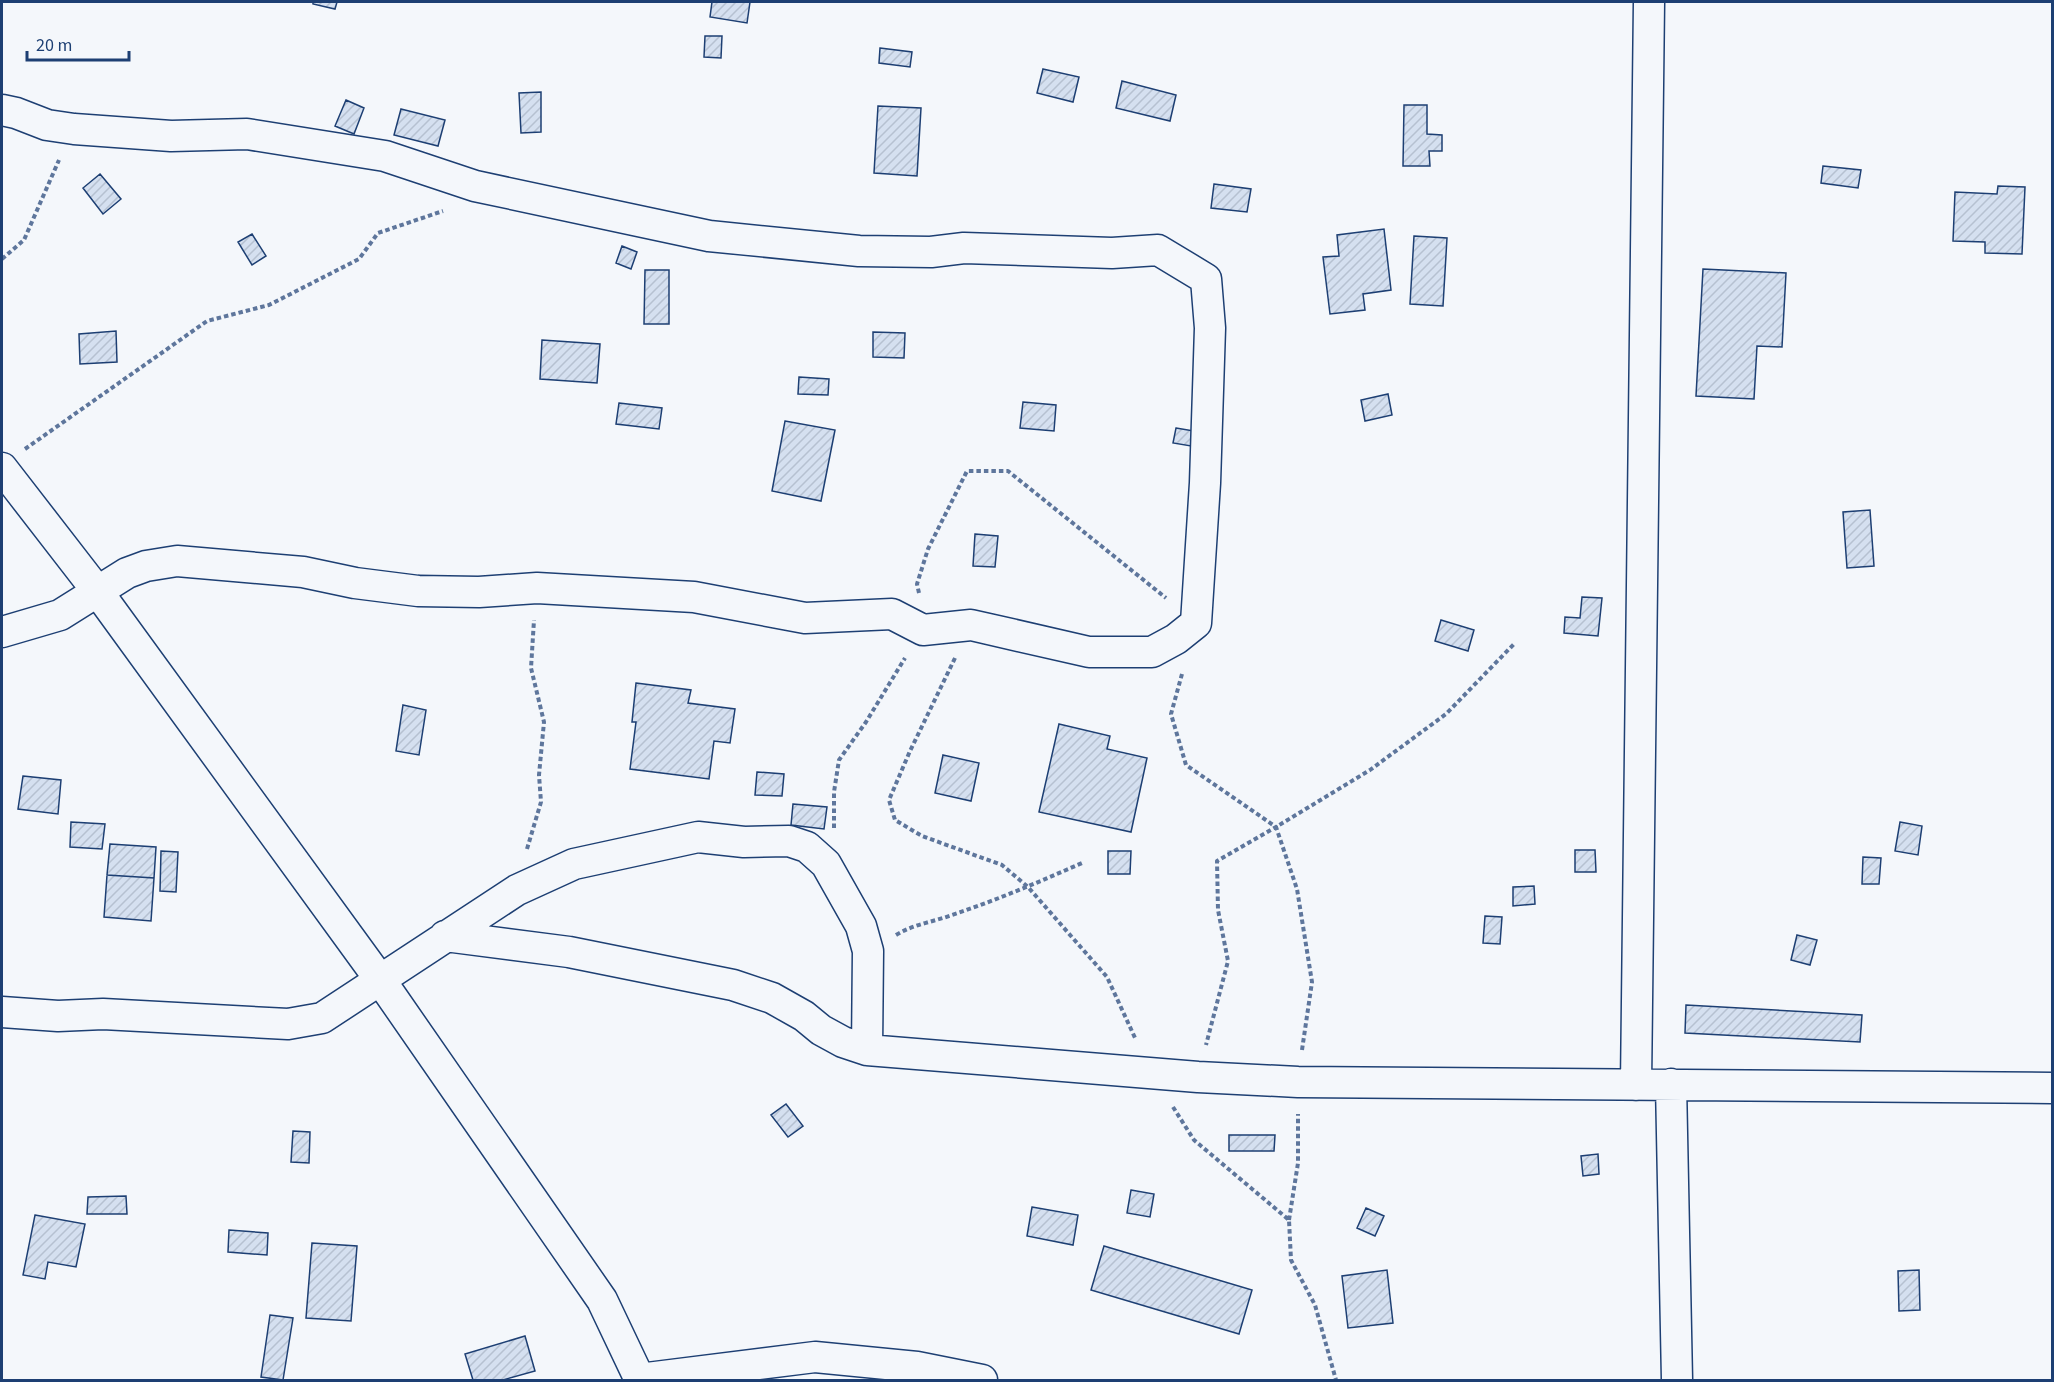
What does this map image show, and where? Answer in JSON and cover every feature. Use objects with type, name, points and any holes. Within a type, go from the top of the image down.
[{"type":"street","points":[[1636,1085],[1649,2]]},
{"type":"street","points":[[2,110],[47,125],[74,129],[171,136],[247,134],[385,156],[476,186],[709,236],[859,251],[931,252],[964,248],[1112,254],[1158,250],[1206,279],[1210,328],[1205,483],[1196,623],[1176,639],[1152,652],[1089,652],[971,625],[923,630],[892,614],[805,618],[694,597],[537,588],[479,592],[418,591],[355,583],[303,572],[177,561],[146,566],[127,573],[60,615],[2,632]]},
{"type":"street","points":[[11,460],[98,592],[381,981],[602,1300],[640,1380],[815,1357],[917,1367],[982,1380]]},
{"type":"street","points":[[2,1012],[58,1016],[103,1014],[288,1024],[322,1018],[517,890],[574,864],[698,837],[744,842],[789,841],[807,847],[826,864],[861,926],[868,951],[867,1050]]},
{"type":"street","points":[[445,936],[569,952],[733,985],[772,998],[804,1016],[821,1030],[843,1042],[867,1050],[1152,1074],[1298,1082],[2052,1088]]},
{"type":"street","points":[[1671,1084],[1677,1380]]},
{"type":"path","points":[[2,259],[24,240],[74,129]]},
{"type":"path","points":[[11,460],[207,321],[269,304],[358,259],[378,233],[464,204],[476,186]]},
{"type":"path","points":[[517,890],[541,802],[539,775],[544,722],[531,668],[537,588]]},
{"type":"path","points":[[1196,623],[1171,714],[1186,765],[1276,827],[1297,889],[1312,982],[1298,1082],[1298,1163],[1289,1220],[1292,1260],[1315,1305],[1336,1380]]},
{"type":"path","points":[[971,625],[889,800],[895,820],[922,836],[1002,865],[1028,887],[1107,977],[1152,1074],[1194,1140],[1289,1220]]},
{"type":"path","points":[[1198,1077],[1228,961],[1218,910],[1217,861],[1370,770],[1446,714],[1514,644]]},
{"type":"path","points":[[868,951],[910,926],[950,916],[1028,887],[1082,863]]},
{"type":"building","points":[[313,2],[337,2],[335,9],[313,4]]},
{"type":"building","points":[[712,2],[750,2],[747,23],[710,17]]},
{"type":"building","points":[[705,36],[722,36],[721,58],[704,57]]},
{"type":"building","points":[[880,48],[912,52],[910,67],[879,63]]},
{"type":"building","points":[[1043,69],[1079,77],[1073,102],[1037,93]]},
{"type":"building","points":[[1122,81],[1176,95],[1170,121],[1116,108]]},
{"type":"building","points":[[541,92],[541,132],[521,133],[519,93]]},
{"type":"building","points":[[346,100],[364,108],[354,134],[335,126]]},
{"type":"building","points":[[1404,105],[1427,105],[1427,134],[1442,135],[1442,151],[1429,151],[1430,166],[1403,166]]},
{"type":"building","points":[[878,106],[921,108],[917,176],[874,173]]},
{"type":"building","points":[[401,109],[445,120],[438,146],[394,135]]},
{"type":"building","points":[[1823,166],[1861,170],[1858,188],[1821,183]]},
{"type":"building","points":[[100,174],[121,199],[103,214],[83,188]]},
{"type":"building","points":[[1214,184],[1251,189],[1247,212],[1211,208]]},
{"type":"building","points":[[1998,186],[2025,187],[2022,254],[1985,253],[1985,242],[1953,241],[1955,192],[1997,194]]},
{"type":"building","points":[[1384,229],[1391,290],[1363,294],[1365,310],[1330,314],[1323,257],[1339,256],[1337,235]]},
{"type":"building","points":[[252,234],[266,256],[252,265],[238,242]]},
{"type":"building","points":[[1414,236],[1447,238],[1443,306],[1410,304]]},
{"type":"building","points":[[622,246],[637,252],[631,269],[616,263]]},
{"type":"building","points":[[1703,269],[1786,273],[1782,347],[1757,346],[1754,399],[1696,396]]},
{"type":"building","points":[[645,270],[669,270],[669,324],[644,324]]},
{"type":"building","points":[[116,331],[117,362],[80,364],[79,334]]},
{"type":"building","points":[[873,332],[905,333],[904,358],[873,357]]},
{"type":"building","points":[[542,340],[600,344],[597,383],[540,379]]},
{"type":"building","points":[[799,377],[829,379],[828,395],[798,394]]},
{"type":"building","points":[[1388,394],[1392,415],[1365,421],[1361,400]]},
{"type":"building","points":[[1023,402],[1056,405],[1054,431],[1020,428]]},
{"type":"building","points":[[619,403],[662,408],[659,429],[616,424]]},
{"type":"building","points":[[785,421],[835,430],[821,501],[772,491]]},
{"type":"building","points":[[1176,428],[1206,433],[1203,448],[1173,443]]},
{"type":"building","points":[[1870,510],[1874,566],[1847,568],[1843,512]]},
{"type":"building","points":[[975,534],[998,536],[995,567],[973,566]]},
{"type":"building","points":[[1582,597],[1602,598],[1598,636],[1564,633],[1565,617],[1580,618]]},
{"type":"building","points":[[1441,620],[1474,630],[1468,651],[1435,641]]},
{"type":"building","points":[[636,683],[691,690],[688,703],[735,709],[730,743],[714,741],[709,779],[630,769],[636,722],[632,722]]},
{"type":"building","points":[[403,705],[426,710],[419,755],[396,751]]},
{"type":"building","points":[[1059,724],[1110,736],[1107,749],[1147,758],[1131,832],[1039,812]]},
{"type":"building","points":[[943,755],[979,763],[971,801],[935,793]]},
{"type":"building","points":[[757,772],[784,774],[782,796],[755,795]]},
{"type":"building","points":[[23,776],[61,780],[58,814],[18,809]]},
{"type":"building","points":[[793,804],[827,807],[824,829],[791,825]]},
{"type":"building","points":[[71,822],[105,824],[102,849],[70,847]]},
{"type":"building","points":[[1900,822],[1922,826],[1918,855],[1895,851]]},
{"type":"building","points":[[110,844],[156,847],[154,878],[107,875]]},
{"type":"building","points":[[1575,850],[1595,850],[1596,872],[1575,872]]},
{"type":"building","points":[[161,851],[178,852],[176,892],[160,891]]},
{"type":"building","points":[[1108,851],[1131,851],[1130,874],[1108,874]]},
{"type":"building","points":[[1863,857],[1881,858],[1879,884],[1862,884]]},
{"type":"building","points":[[107,875],[154,878],[151,921],[104,917]]},
{"type":"building","points":[[1534,886],[1535,904],[1513,906],[1513,887]]},
{"type":"building","points":[[1485,916],[1502,917],[1500,944],[1483,943]]},
{"type":"building","points":[[1797,935],[1817,940],[1810,965],[1791,960]]},
{"type":"building","points":[[1686,1005],[1862,1015],[1860,1042],[1685,1033]]},
{"type":"building","points":[[786,1104],[803,1126],[788,1137],[771,1115]]},
{"type":"building","points":[[293,1131],[310,1132],[309,1163],[291,1162]]},
{"type":"building","points":[[1229,1135],[1275,1135],[1274,1151],[1229,1151]]},
{"type":"building","points":[[1598,1154],[1599,1174],[1583,1176],[1581,1156]]},
{"type":"building","points":[[1131,1190],[1154,1194],[1150,1217],[1127,1213]]},
{"type":"building","points":[[126,1196],[127,1214],[87,1214],[88,1197]]},
{"type":"building","points":[[1032,1207],[1078,1215],[1073,1245],[1027,1236]]},
{"type":"building","points":[[1366,1208],[1384,1216],[1375,1236],[1357,1228]]},
{"type":"building","points":[[35,1215],[85,1224],[76,1267],[48,1262],[45,1279],[23,1275]]},
{"type":"building","points":[[229,1230],[268,1233],[267,1255],[228,1252]]},
{"type":"building","points":[[312,1243],[357,1246],[351,1321],[306,1318]]},
{"type":"building","points":[[1104,1246],[1252,1290],[1239,1334],[1091,1290]]},
{"type":"building","points":[[1387,1270],[1393,1323],[1348,1328],[1342,1276]]},
{"type":"building","points":[[1919,1270],[1920,1310],[1899,1311],[1898,1271]]},
{"type":"building","points":[[270,1315],[293,1318],[283,1380],[261,1377]]},
{"type":"building","points":[[525,1336],[535,1371],[503,1380],[473,1380],[465,1354]]}]
